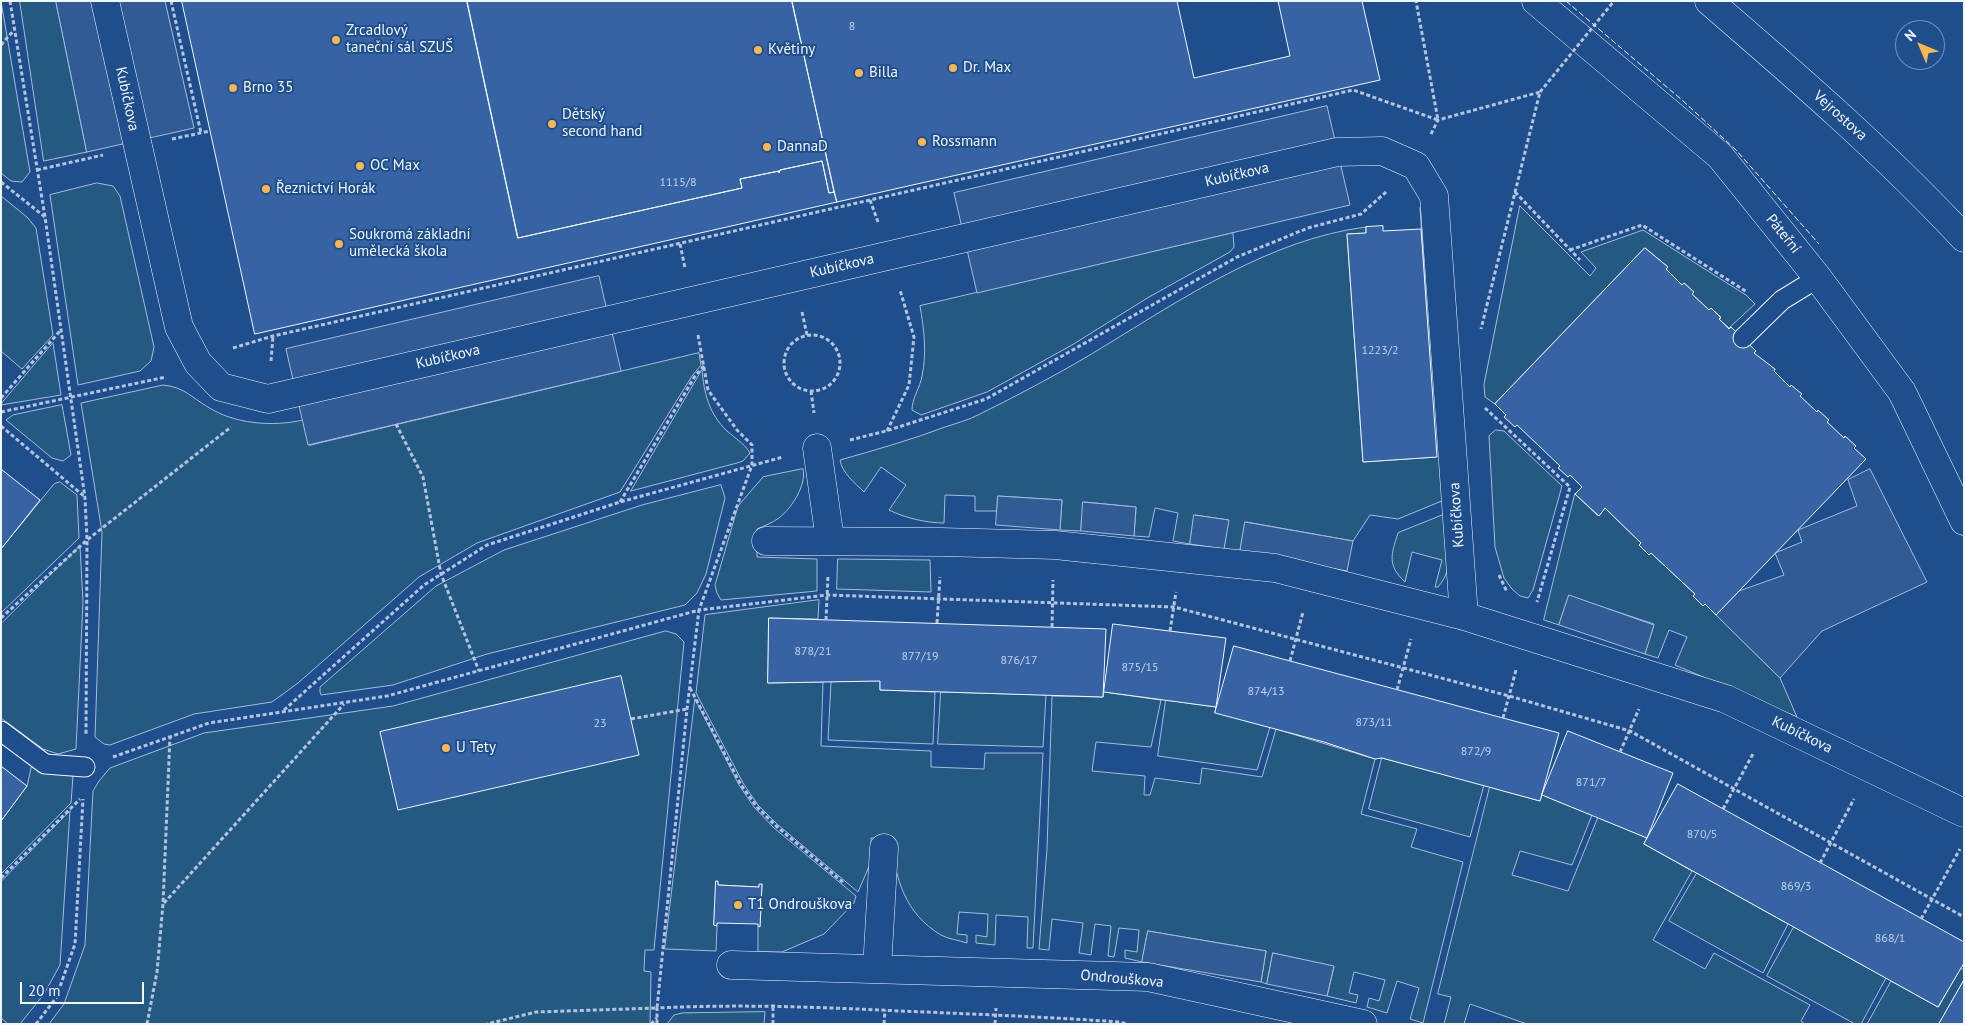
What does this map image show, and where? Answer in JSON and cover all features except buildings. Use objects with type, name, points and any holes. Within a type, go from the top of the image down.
[{"type":"street","name":"Kubíčkova","points":[[105,1],[179,327],[198,362],[221,387],[268,399],[1337,152],[1382,151],[1416,166],[1434,196],[1464,616]]},
{"type":"street","name":"Páteřní","points":[[1536,1],[1720,156],[1818,278],[1902,392],[1964,521]]},
{"type":"street","name":"Vejrostova","points":[[1709,1],[1857,131],[1964,238]]},
{"type":"street","points":[[817,448],[830,540]]},
{"type":"street","name":"Kubíčkova","points":[[766,541],[830,540],[1055,545],[1275,568],[1464,616],[1726,699],[1964,813]]},
{"type":"street","points":[[877,969],[884,848]]},
{"type":"street","name":"Ondrouškova","points":[[731,965],[1148,977],[1363,1024]]},
{"type":"lane","points":[[1743,338],[1782,300],[1818,278]]},
{"type":"lane","points":[[1,731],[45,764],[85,767]]},
{"type":"path","points":[[10,1],[45,217],[85,498],[87,540],[85,767],[209,722],[387,696],[700,610],[827,595],[1174,607],[1630,730],[1964,917]]},
{"type":"path","points":[[170,1],[201,133]]},
{"type":"path","points":[[284,710],[424,585],[487,545],[620,502],[752,464],[886,431],[986,400],[1237,257],[1308,228],[1361,214],[1416,166],[1438,120],[1416,1]]},
{"type":"path","points":[[1481,332],[1540,92],[1614,1]]},
{"type":"path","points":[[1,46],[15,29]]},
{"type":"path","points":[[1,412],[174,376],[214,354],[273,336],[1353,90],[1438,120],[1540,92]]},
{"type":"path","points":[[37,170],[138,147]]},
{"type":"path","points":[[1,182],[45,217]]},
{"type":"path","points":[[1515,192],[1580,260]]},
{"type":"path","points":[[870,200],[914,337],[909,385],[886,431]]},
{"type":"path","points":[[1570,250],[1642,225],[1745,290]]},
{"type":"path","points":[[656,1024],[687,709],[700,610],[752,464],[752,445],[737,430],[708,390],[680,244]]},
{"type":"path","points":[[1,398],[61,330]]},
{"type":"path","points":[[817,335],[833,344],[840,361],[840,370],[829,385],[821,390],[802,389],[788,378],[784,360],[787,351],[799,338],[817,335]]},
{"type":"path","points":[[1,618],[87,540],[268,399],[273,336]]},
{"type":"path","points":[[620,502],[695,376],[704,366]]},
{"type":"path","points":[[1482,414],[1482,405],[1570,486],[1536,607]]},
{"type":"path","points":[[396,424],[422,477],[441,574],[479,671]]},
{"type":"path","points":[[1,426],[85,498]]},
{"type":"path","points":[[938,623],[941,542]]},
{"type":"path","points":[[1052,627],[1055,545]]},
{"type":"path","points":[[1495,568],[1508,592],[1515,596]]},
{"type":"path","points":[[1290,661],[1312,577]]},
{"type":"path","points":[[1398,690],[1420,604]]},
{"type":"path","points":[[1503,718],[1518,666]]},
{"type":"path","points":[[1620,752],[1654,676]]},
{"type":"path","points":[[690,687],[741,784],[757,807],[775,826],[881,913]]},
{"type":"path","points":[[163,904],[345,703]]},
{"type":"path","points":[[631,719],[687,709]]},
{"type":"path","points":[[1723,809],[1771,720]]},
{"type":"path","points":[[147,1024],[157,972],[163,904],[170,736]]},
{"type":"path","points":[[1820,863],[1871,768]]},
{"type":"path","points":[[1,878],[83,795],[75,944],[56,998],[36,1024]]},
{"type":"path","points":[[1921,918],[1964,842]]},
{"type":"path","points":[[487,1024],[536,1012],[706,1006],[802,1007],[1057,1018],[1128,1024]]},
{"type":"path","points":[[651,1024],[657,1018]]},
{"type":"shaded area","points":[[1,1],[30,172],[22,182],[11,181],[1,173]]},
{"type":"shaded area","points":[[20,1],[56,1],[87,152],[44,161]]},
{"type":"shaded area","points":[[56,1],[165,1],[194,128],[87,152]]},
{"type":"shaded area","points":[[1327,106],[1350,205],[977,293],[954,193]]},
{"type":"shaded area","points":[[97,183],[113,186],[120,196],[154,347],[151,361],[140,371],[78,385],[50,195]]},
{"type":"shaded area","points":[[1,196],[27,217],[36,228],[53,335],[22,369],[1,351]]},
{"type":"shaded area","points":[[1429,205],[1449,498],[1398,519],[1370,515],[1353,541],[1246,522],[1240,552],[1224,549],[1228,520],[1195,515],[1190,544],[1173,541],[1178,513],[1155,508],[1149,537],[1134,536],[1136,507],[1084,502],[1081,531],[1060,530],[1062,500],[998,496],[997,511],[975,511],[975,496],[945,495],[944,523],[916,520],[889,510],[906,485],[881,467],[864,492],[849,477],[841,465],[840,460],[906,441],[976,416],[1073,365],[1164,309],[1262,257],[1296,244],[1366,227],[1366,233],[1347,234],[1363,462],[1436,457],[1420,208]]},
{"type":"shaded area","points":[[1520,206],[1590,276],[1596,268],[1581,252],[1643,230],[1746,295],[1755,304],[1729,328],[1719,319],[1721,317],[1711,308],[1709,310],[1692,294],[1694,292],[1684,283],[1682,285],[1666,269],[1668,267],[1645,248],[1495,404],[1485,397],[1484,385]]},
{"type":"shaded area","points":[[1233,233],[1234,247],[1230,252],[1149,297],[1072,345],[987,392],[921,415],[912,410],[924,367],[924,332],[920,306]]},
{"type":"shaded area","points":[[599,276],[621,371],[308,445],[286,349]]},
{"type":"shaded area","points":[[53,343],[61,395],[1,405],[1,404]]},
{"type":"shaded area","points":[[699,353],[701,365],[692,376],[620,492],[477,543],[419,577],[298,683],[272,702],[194,714],[110,745],[104,744],[95,737],[102,532],[81,403],[163,385],[170,386],[182,390],[218,413],[230,417],[267,423],[303,420],[309,445]]},
{"type":"shaded area","points":[[702,370],[706,395],[716,418],[750,453],[743,461],[737,463],[631,491]]},
{"type":"shaded area","points":[[62,405],[71,455],[63,461],[52,458],[6,420],[13,415]]},
{"type":"shaded area","points":[[1496,430],[1504,431],[1562,486],[1533,590],[1528,598],[1520,596],[1504,578],[1495,547],[1489,436]]},
{"type":"shaded area","points":[[803,469],[803,482],[797,496],[788,509],[776,520],[757,529],[757,557],[817,559],[817,591],[721,600],[715,585],[738,506],[763,477]]},
{"type":"shaded area","points":[[1870,469],[1927,582],[1822,631],[1780,678],[1716,615],[1739,591],[1784,575],[1775,553],[1802,542],[1798,530],[1857,506],[1848,480]]},
{"type":"shaded area","points":[[60,482],[77,495],[79,538],[1,613],[1,549],[54,484]]},
{"type":"shaded area","points":[[721,485],[725,498],[706,574],[697,593],[685,605],[487,654],[393,685],[321,695],[320,687],[436,586],[504,550],[642,505]]},
{"type":"shaded area","points":[[1575,494],[1598,516],[1605,508],[1641,543],[1639,545],[1651,553],[1695,594],[1693,596],[1703,606],[1705,604],[1780,678],[1797,717],[1675,665],[1687,637],[1669,630],[1658,658],[1645,654],[1654,624],[1569,596],[1559,625],[1544,620]]},
{"type":"shaded area","points":[[998,496],[1062,500],[1060,530],[996,525]]},
{"type":"shaded area","points":[[1083,502],[1136,507],[1134,536],[1081,531]]},
{"type":"shaded area","points":[[1453,511],[1452,551],[1447,571],[1438,587],[1435,587],[1442,560],[1412,552],[1405,582],[1395,570],[1392,559],[1398,533]]},
{"type":"shaded area","points":[[1194,515],[1229,520],[1224,549],[1190,544]]},
{"type":"shaded area","points":[[1245,522],[1353,541],[1347,571],[1240,552]]},
{"type":"shaded area","points":[[80,546],[83,602],[76,749],[58,754],[43,749],[1,718],[1,624]]},
{"type":"shaded area","points":[[838,559],[930,560],[931,592],[837,589]]},
{"type":"shaded area","points":[[1569,595],[1654,625],[1645,654],[1559,625]]},
{"type":"shaded area","points":[[819,600],[818,619],[769,618],[768,683],[823,682],[821,746],[931,751],[931,767],[984,769],[985,753],[1043,753],[1033,948],[1027,948],[1028,917],[996,915],[995,945],[976,943],[976,935],[987,937],[988,914],[959,912],[957,934],[967,935],[967,943],[944,936],[929,926],[918,916],[904,893],[895,867],[892,838],[871,838],[871,862],[858,892],[777,824],[758,805],[743,783],[696,693],[705,615]]},
{"type":"shaded area","points":[[666,631],[676,634],[684,642],[654,950],[645,950],[644,971],[651,972],[650,1024],[49,1024],[64,1004],[85,945],[93,791],[110,768],[204,733],[393,706]]},
{"type":"shaded area","points":[[880,681],[880,690],[935,692],[933,744],[828,740],[831,682]]},
{"type":"shaded area","points":[[941,692],[1046,695],[1043,747],[938,744]]},
{"type":"shaded area","points":[[1104,692],[1161,700],[1151,747],[1096,742],[1092,771],[1145,776],[1144,795],[1150,795],[1155,778],[1200,784],[1202,768],[1262,777],[1276,729],[1375,759],[1361,814],[1417,829],[1411,847],[1463,862],[1423,1023],[1410,1019],[1419,988],[1397,981],[1387,1013],[1367,1007],[1369,998],[1379,1001],[1385,980],[1354,972],[1349,993],[1358,995],[1356,1003],[1327,996],[1334,967],[1273,953],[1267,984],[1261,982],[1266,951],[1148,931],[1142,962],[1125,958],[1125,950],[1137,952],[1139,930],[1119,928],[1114,957],[1108,956],[1111,926],[1095,924],[1091,955],[1079,953],[1083,923],[1052,919],[1049,950],[1039,949],[1047,849],[1052,696],[1103,697]]},
{"type":"shaded area","points":[[695,699],[739,785],[754,807],[774,828],[856,896],[854,903],[824,934],[782,952],[758,952],[758,926],[760,926],[762,884],[759,887],[718,885],[717,881],[714,925],[717,926],[716,951],[665,949]]},
{"type":"shaded area","points":[[1166,700],[1216,707],[1215,712],[1270,727],[1257,770],[1158,756]]},
{"type":"shaded area","points":[[1382,758],[1484,785],[1470,837],[1369,809]]},
{"type":"shaded area","points":[[32,765],[47,772],[73,776],[71,803],[1,874],[1,821],[27,786]]},
{"type":"shaded area","points":[[1490,787],[1540,801],[1542,795],[1592,815],[1572,865],[1520,851],[1512,875],[1568,891],[1598,817],[1647,838],[1644,844],[1692,871],[1653,940],[1705,969],[1714,953],[1810,1005],[1801,1021],[1805,1024],[1527,1024],[1470,1004],[1464,1024],[1444,1024],[1451,997],[1438,994]]},
{"type":"shaded area","points":[[70,811],[60,965],[44,994],[20,1024],[8,1024],[1,1018],[1,882]]},
{"type":"shaded area","points":[[1697,873],[1788,924],[1763,973],[1669,921]]},
{"type":"shaded area","points":[[1794,927],[1886,978],[1861,1024],[1855,1024],[1767,976]]},
{"type":"shaded area","points":[[1148,931],[1266,951],[1261,982],[1142,962]]},
{"type":"shaded area","points":[[1273,953],[1334,966],[1327,996],[1267,984]]},
{"type":"shaded area","points":[[1961,968],[1964,970],[1964,980],[1939,1024],[1867,1024],[1891,981],[1938,1007]]},
{"type":"shaded area","points":[[765,1012],[764,1024],[667,1024],[674,1015],[682,1013]]},
{"type":"fence","points":[[1566,1],[1682,100],[1736,150],[1819,244]]},
{"type":"place","name":"Zrcadlový taneční sál SZUŠ","points":[[336,40]]},
{"type":"place","name":"Květiny","points":[[758,50]]},
{"type":"place","name":"Dr. Max","points":[[953,68]]},
{"type":"place","name":"Billa","points":[[859,73]]},
{"type":"place","name":"Brno 35","points":[[233,88]]},
{"type":"place","name":"Dětský second hand","points":[[552,124]]},
{"type":"place","name":"Rossmann","points":[[922,142]]},
{"type":"place","name":"DannaD","points":[[767,147]]},
{"type":"place","name":"OC Max","points":[[360,166]]},
{"type":"place","name":"Řeznictví Horák","points":[[266,189]]},
{"type":"place","name":"Soukromá základní umělecká škola","points":[[339,244]]},
{"type":"place","name":"U Tety","points":[[446,748]]},
{"type":"place","name":"T1 Ondrouškova","points":[[738,905]]}]
